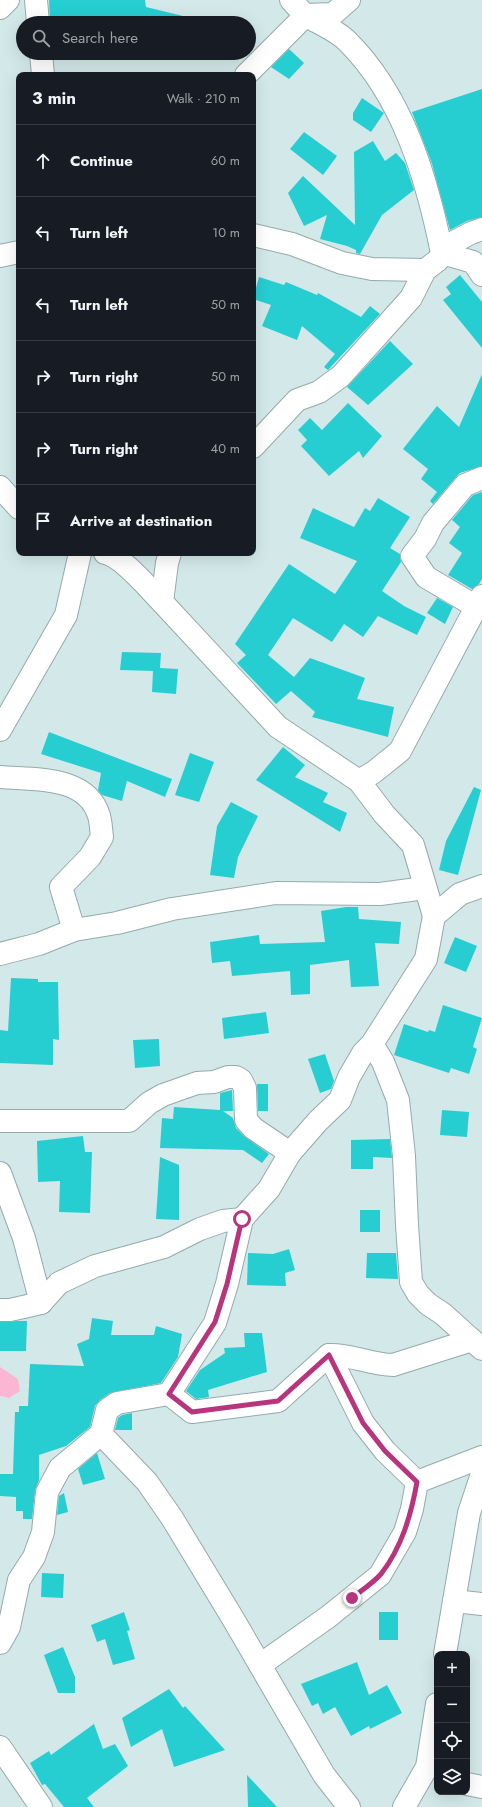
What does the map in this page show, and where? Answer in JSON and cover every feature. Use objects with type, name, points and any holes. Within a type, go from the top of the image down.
[{"type":"street","points":[[0,8],[8,0]]},
{"type":"street","points":[[36,0],[37,16]]},
{"type":"street","points":[[291,0],[306,15],[346,39],[371,66],[405,128],[423,176],[434,213],[442,254]]},
{"type":"street","points":[[249,72],[306,15],[333,14],[349,0]]},
{"type":"street","points":[[42,60],[43,72]]},
{"type":"street","points":[[256,444],[297,400],[319,392],[341,376],[411,298],[425,270],[452,243],[482,229]]},
{"type":"street","points":[[256,236],[292,244],[342,263],[372,269],[425,270]]},
{"type":"street","points":[[0,256],[16,253]]},
{"type":"street","points":[[442,254],[473,262],[482,275]]},
{"type":"street","points":[[359,781],[374,772],[400,750],[479,601],[426,577],[412,556],[425,539],[433,523],[455,496],[465,485],[482,478]]},
{"type":"street","points":[[0,487],[16,505]]},
{"type":"street","points":[[0,730],[66,615],[79,556]]},
{"type":"street","points":[[0,1644],[9,1627],[19,1580],[34,1557],[43,1532],[47,1492],[60,1468],[101,1434],[107,1410],[117,1403],[169,1394],[215,1322],[227,1284],[242,1219],[269,1189],[290,1154],[318,1121],[340,1100],[349,1077],[363,1053],[372,1044],[426,959],[434,916],[413,845],[384,814],[359,781],[278,727],[162,602],[132,571],[114,556]]},
{"type":"street","points":[[162,602],[169,556]]},
{"type":"street","points":[[0,777],[40,780],[69,785],[82,791],[89,798],[99,815],[102,837],[90,857],[61,886],[74,930]]},
{"type":"street","points":[[434,916],[460,894],[482,886]]},
{"type":"street","points":[[0,954],[39,944],[74,930],[118,924],[172,909],[276,893],[380,894],[426,888]]},
{"type":"street","points":[[372,1044],[383,1062],[398,1100],[404,1156],[411,1282],[418,1294],[428,1304],[477,1344]]},
{"type":"street","points":[[0,1121],[130,1121],[149,1103],[163,1095],[197,1083],[214,1082],[228,1077],[236,1077],[241,1080],[245,1088],[246,1120],[253,1128],[290,1154]]},
{"type":"street","points":[[0,1173],[24,1238],[41,1303]]},
{"type":"street","points":[[0,1310],[10,1310],[41,1303],[59,1283],[94,1266],[164,1247],[223,1221],[242,1219]]},
{"type":"street","points":[[169,1394],[192,1412],[278,1401],[329,1355],[339,1355],[382,1365],[393,1365],[477,1344]]},
{"type":"street","points":[[329,1355],[363,1423],[385,1451],[417,1482]]},
{"type":"street","points":[[101,1434],[147,1482],[172,1518],[324,1775],[349,1807]]},
{"type":"street","points":[[417,1482],[482,1457]]},
{"type":"street","points":[[446,1651],[469,1513],[482,1474]]},
{"type":"street","points":[[260,1665],[328,1617],[380,1575],[405,1532],[412,1509],[417,1482]]},
{"type":"street","points":[[454,1600],[482,1604]]},
{"type":"street","points":[[404,1807],[432,1772],[436,1723]]},
{"type":"street","points":[[0,1747],[41,1807]]},
{"type":"street","points":[[470,1785],[482,1787]]},
{"type":"shaded area","points":[[0,1367],[18,1379],[20,1391],[9,1398],[0,1396]]},
{"type":"building","points":[[49,0],[145,0],[146,7],[183,16],[50,16]]},
{"type":"building","points":[[289,49],[304,63],[289,79],[271,67]]},
{"type":"building","points":[[482,89],[482,217],[467,221],[450,230],[432,164],[412,112]]},
{"type":"building","points":[[362,98],[384,113],[371,132],[353,120],[353,113]]},
{"type":"building","points":[[304,132],[337,156],[323,175],[290,149]]},
{"type":"building","points":[[373,141],[385,161],[396,153],[405,163],[414,190],[382,215],[360,254],[356,253],[356,250],[347,246],[320,239],[327,215],[304,226],[288,193],[303,176],[355,225],[354,152]]},
{"type":"building","points":[[460,275],[482,302],[482,348],[443,300],[451,294],[446,287]]},
{"type":"building","points":[[259,277],[284,285],[286,282],[317,295],[318,293],[361,317],[370,306],[380,314],[328,370],[324,367],[335,354],[302,326],[297,340],[262,326],[271,305],[256,300],[256,288]]},
{"type":"building","points":[[390,341],[413,364],[368,405],[347,387]]},
{"type":"building","points":[[482,374],[482,466],[460,473],[433,504],[430,501],[437,492],[421,479],[428,469],[403,449],[437,406],[459,427]]},
{"type":"building","points":[[348,403],[382,436],[363,458],[359,451],[329,476],[301,446],[307,440],[298,430],[310,418],[322,430]]},
{"type":"building","points":[[482,492],[482,579],[479,584],[472,589],[448,575],[462,553],[449,543],[460,527],[452,520],[473,495]]},
{"type":"building","points":[[378,498],[410,517],[390,548],[400,554],[401,562],[382,591],[404,606],[426,617],[417,635],[378,616],[363,637],[344,624],[332,642],[293,618],[268,655],[294,677],[310,658],[365,678],[357,699],[394,707],[388,737],[312,717],[315,712],[291,691],[276,704],[237,663],[246,655],[235,644],[289,564],[335,594],[357,561],[300,538],[313,508],[354,527],[365,508],[370,511]]},
{"type":"building","points":[[437,598],[453,607],[445,624],[427,613]]},
{"type":"building","points":[[122,652],[161,653],[160,668],[178,669],[176,694],[152,692],[153,671],[120,670]]},
{"type":"building","points":[[49,732],[172,779],[165,797],[127,781],[122,801],[102,795],[98,790],[101,773],[41,754]]},
{"type":"building","points":[[283,747],[305,765],[295,777],[328,793],[323,802],[347,813],[340,832],[256,780]]},
{"type":"building","points":[[190,753],[214,762],[199,802],[175,795]]},
{"type":"building","points":[[474,787],[481,790],[458,875],[439,870],[446,841]]},
{"type":"building","points":[[231,802],[258,816],[238,857],[234,878],[210,875],[217,826]]},
{"type":"building","points":[[346,907],[358,907],[359,919],[401,922],[399,944],[375,943],[379,986],[351,987],[349,960],[310,965],[310,994],[291,995],[290,971],[232,976],[230,961],[212,963],[210,942],[259,935],[260,944],[325,942],[321,911]]},
{"type":"building","points":[[455,937],[477,946],[466,972],[444,963]]},
{"type":"building","points":[[11,978],[38,979],[38,982],[58,982],[59,1040],[53,1039],[53,1065],[0,1063],[0,1030],[8,1031]]},
{"type":"building","points":[[443,1005],[482,1018],[473,1047],[477,1049],[469,1074],[451,1068],[449,1073],[394,1055],[404,1024],[428,1032],[429,1030],[435,1032]]},
{"type":"building","points":[[266,1012],[269,1033],[224,1039],[222,1018]]},
{"type":"building","points":[[159,1039],[160,1066],[135,1068],[133,1040]]},
{"type":"building","points":[[325,1054],[334,1081],[331,1089],[320,1093],[308,1059]]},
{"type":"building","points":[[257,1084],[268,1084],[268,1111],[258,1111]]},
{"type":"building","points":[[232,1090],[233,1111],[223,1111],[233,1118],[236,1128],[244,1136],[269,1154],[262,1163],[243,1150],[160,1148],[162,1118],[173,1119],[174,1107],[220,1110],[220,1093]]},
{"type":"building","points":[[442,1110],[469,1112],[467,1137],[440,1135]]},
{"type":"building","points":[[83,1136],[85,1152],[92,1152],[90,1213],[59,1212],[60,1181],[38,1182],[37,1141]]},
{"type":"building","points":[[390,1139],[392,1158],[373,1157],[373,1169],[351,1169],[351,1140]]},
{"type":"building","points":[[160,1157],[179,1165],[179,1220],[156,1219]]},
{"type":"building","points":[[360,1210],[380,1210],[380,1232],[360,1232]]},
{"type":"building","points":[[289,1249],[295,1270],[285,1273],[286,1286],[247,1285],[248,1253],[273,1254]]},
{"type":"building","points":[[367,1253],[396,1253],[398,1279],[366,1278]]},
{"type":"building","points":[[92,1318],[113,1321],[111,1335],[154,1335],[156,1326],[182,1334],[178,1357],[161,1383],[110,1393],[100,1400],[95,1406],[90,1427],[66,1446],[39,1455],[39,1480],[35,1491],[32,1519],[23,1519],[23,1511],[16,1511],[16,1497],[0,1496],[0,1474],[13,1474],[15,1412],[19,1412],[19,1406],[28,1406],[30,1364],[84,1366],[77,1344],[89,1339]]},
{"type":"building","points":[[27,1321],[26,1351],[0,1351],[0,1322]]},
{"type":"building","points":[[244,1333],[262,1333],[267,1372],[208,1390],[209,1397],[196,1399],[186,1391],[200,1370],[225,1353],[224,1348],[245,1347]]},
{"type":"building","points":[[132,1413],[132,1430],[115,1430],[118,1418],[122,1415]]},
{"type":"building","points":[[97,1453],[105,1479],[83,1485],[78,1469]]},
{"type":"building","points":[[64,1493],[68,1512],[57,1515],[59,1496]]},
{"type":"building","points":[[42,1573],[64,1574],[63,1598],[41,1597]]},
{"type":"building","points":[[124,1612],[130,1630],[127,1631],[135,1659],[113,1665],[105,1639],[97,1642],[91,1625]]},
{"type":"building","points":[[379,1612],[398,1612],[398,1640],[379,1640]]},
{"type":"building","points":[[63,1647],[75,1677],[75,1693],[58,1693],[44,1655]]},
{"type":"building","points":[[357,1662],[369,1695],[387,1685],[402,1713],[370,1729],[369,1726],[351,1736],[335,1707],[323,1714],[318,1703],[312,1706],[301,1684]]},
{"type":"building","points":[[169,1689],[183,1708],[185,1706],[225,1750],[174,1767],[162,1729],[131,1747],[122,1718]]},
{"type":"building","points":[[94,1724],[103,1749],[115,1744],[128,1766],[87,1798],[94,1807],[64,1807],[45,1784],[42,1785],[30,1763],[49,1751],[51,1755]]},
{"type":"building","points":[[247,1775],[277,1807],[248,1807]]},
{"type":"route","points":[[242,1219],[227,1284],[215,1322],[169,1394],[192,1412],[278,1401],[329,1355],[363,1423],[385,1451],[417,1482],[412,1509],[405,1532],[393,1554],[380,1575],[352,1598]]}]
